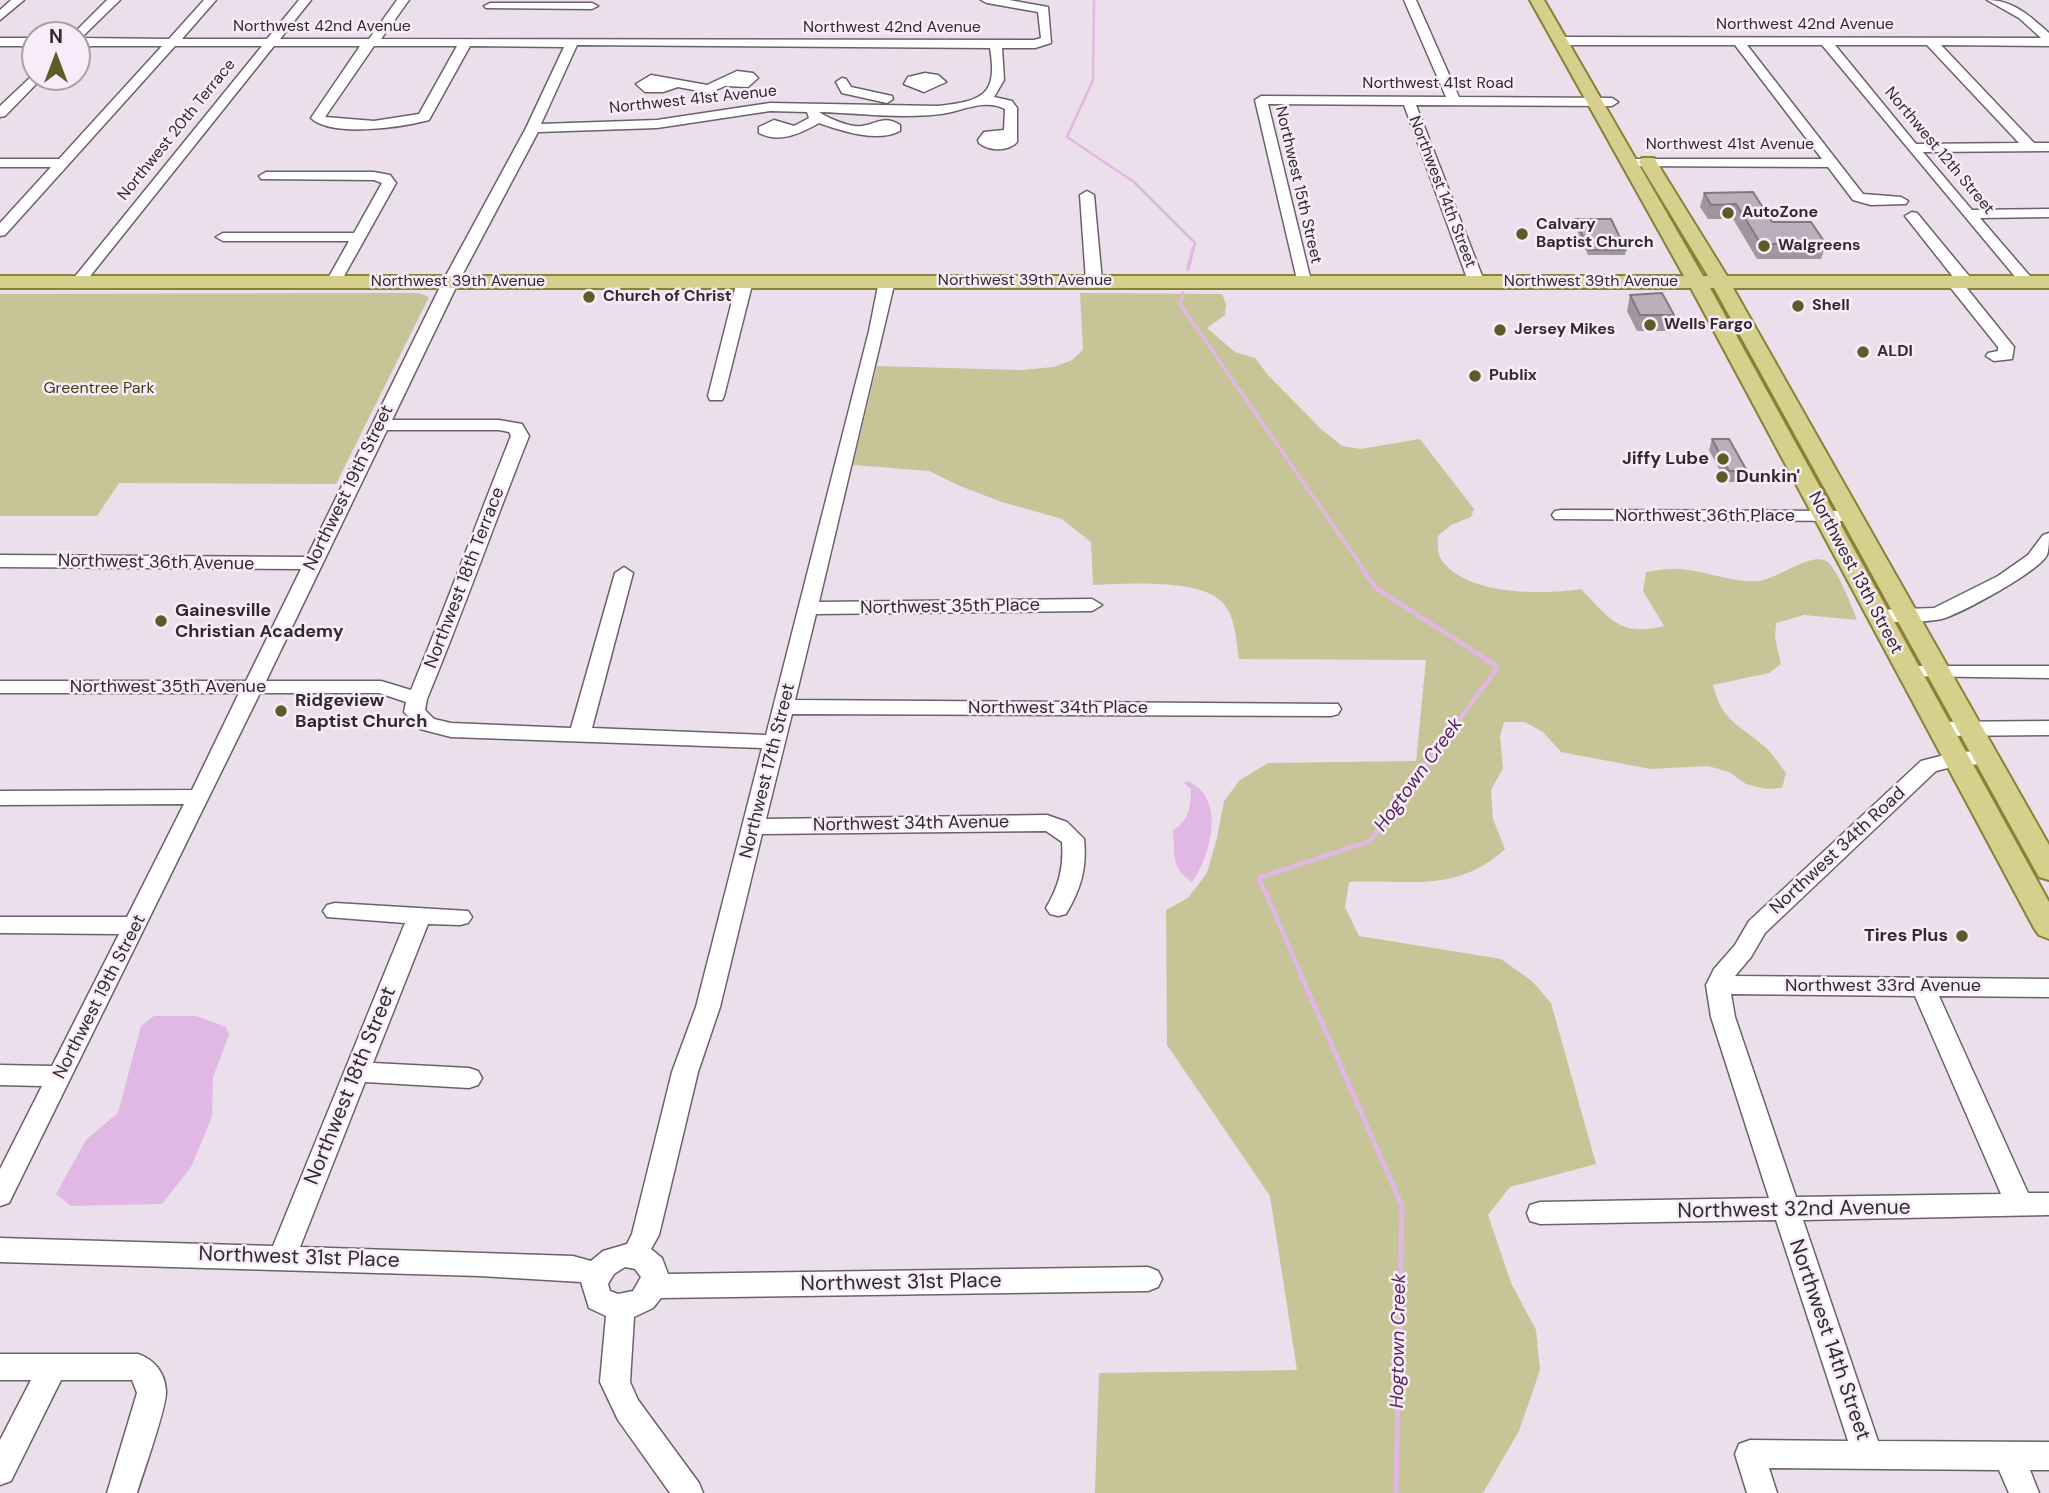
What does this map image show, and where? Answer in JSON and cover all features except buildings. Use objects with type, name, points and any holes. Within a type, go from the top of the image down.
[{"type":"main road","name":"Northwest 13th Street","points":[[1537,0],[1568,41],[1639,163],[1697,282],[2049,928]]},
{"type":"main road","name":"Northwest 13th Street","points":[[1552,0],[1568,41]]},
{"type":"main road","name":"Northwest 13th Street","points":[[1639,163],[1686,221],[1969,729],[2045,856]]},
{"type":"main road","name":"Northwest 39th Avenue","points":[[0,282],[2049,282]]},
{"type":"street","points":[[0,16],[18,0]]},
{"type":"street","points":[[91,22],[114,0]]},
{"type":"street","points":[[0,232],[210,0]]},
{"type":"street","name":"Northwest 20th Terrace","points":[[78,282],[305,0]]},
{"type":"street","points":[[403,0],[373,42],[366,46],[318,118],[324,122],[359,123],[410,122],[424,117],[466,42]]},
{"type":"street","name":"Northwest 42nd Avenue","points":[[91,42],[466,42],[576,37],[995,44],[1044,43],[1047,40],[1044,9],[987,0]]},
{"type":"street","points":[[1410,0],[1455,102]]},
{"type":"street","points":[[1993,0],[2023,16],[2049,40]]},
{"type":"street","points":[[489,6],[593,3]]},
{"type":"street","name":"Northwest 19th Street","points":[[0,1195],[199,797],[451,281],[533,128],[593,3]]},
{"type":"street","name":"Northwest 42nd Avenue","points":[[1568,41],[2049,40]]},
{"type":"street","points":[[1738,41],[1858,197],[1871,201],[1901,201]]},
{"type":"street","name":"Northwest 12th Street","points":[[1825,41],[2027,282]]},
{"type":"street","points":[[1931,41],[2029,146]]},
{"type":"street","points":[[0,42],[21,42]]},
{"type":"street","points":[[982,99],[994,90],[998,83],[995,44]]},
{"type":"street","points":[[709,89],[723,82]]},
{"type":"street","points":[[842,82],[846,90],[886,105],[900,90],[912,85]]},
{"type":"street","points":[[677,83],[709,89],[731,113]]},
{"type":"street","points":[[0,113],[22,91]]},
{"type":"street","points":[[982,99],[1007,104],[1011,108],[1011,134]]},
{"type":"street","name":"Northwest 41st Avenue","points":[[533,128],[629,126],[770,107],[816,112],[886,105],[951,109],[982,99]]},
{"type":"street","name":"Northwest 15th Street","points":[[1264,100],[1261,100],[1262,109],[1303,281]]},
{"type":"street","name":"Northwest 41st Road","points":[[1264,100],[1604,102]]},
{"type":"street","name":"Northwest 14th Street","points":[[1409,102],[1476,281]]},
{"type":"street","points":[[795,130],[816,112],[866,130]]},
{"type":"street","points":[[1914,148],[2049,147]]},
{"type":"street","points":[[0,163],[61,163]]},
{"type":"street","name":"Northwest 41st Avenue","points":[[1639,163],[1830,163]]},
{"type":"street","points":[[266,176],[374,176],[385,178],[389,183],[334,282]]},
{"type":"street","points":[[1087,195],[1094,281]]},
{"type":"street","points":[[1969,214],[2049,213]]},
{"type":"street","points":[[1912,216],[2006,347],[2006,356],[1994,356]]},
{"type":"street","points":[[223,237],[358,237]]},
{"type":"street","points":[[716,396],[744,281]]},
{"type":"street","name":"Northwest 17th Street","points":[[635,1255],[649,1221],[685,1072],[708,1007],[755,827],[887,281]]},
{"type":"street","name":"Northwest 18th Terrace","points":[[380,425],[499,425],[516,428],[520,436],[472,557],[461,593],[417,699]]},
{"type":"street","name":"Northwest 36th Place","points":[[1561,516],[1849,516]]},
{"type":"street","points":[[1878,616],[1938,614],[1979,594],[2035,559],[2049,539]]},
{"type":"street","name":"Northwest 36th Avenue","points":[[0,561],[312,563]]},
{"type":"street","points":[[580,733],[624,573]]},
{"type":"street","name":"Northwest 35th Place","points":[[807,608],[1093,605]]},
{"type":"street","points":[[1909,672],[2049,672]]},
{"type":"street","name":"Northwest 35th Avenue","points":[[0,687],[381,687],[417,699]]},
{"type":"street","points":[[417,699],[414,712],[427,724],[452,730],[775,742]]},
{"type":"street","name":"Northwest 34th Place","points":[[784,707],[1331,709]]},
{"type":"street","points":[[1940,729],[2049,728]]},
{"type":"street","name":"Northwest 34th Road","points":[[1718,985],[1722,975],[1743,951],[1757,927],[1929,766],[1956,759],[1986,758]]},
{"type":"street","points":[[0,798],[199,797]]},
{"type":"street","name":"Northwest 34th Avenue","points":[[755,827],[1047,823],[1066,831],[1073,839],[1073,878],[1069,891],[1058,908]]},
{"type":"street","points":[[2005,849],[2045,856]]},
{"type":"street","points":[[335,911],[460,916]]},
{"type":"street","name":"Northwest 18th Street","points":[[282,1258],[420,915]]},
{"type":"street","points":[[0,925],[135,926]]},
{"type":"street","name":"Northwest 14th Street","points":[[1718,985],[1723,1017],[1867,1454]]},
{"type":"street","name":"Northwest 33rd Avenue","points":[[1718,985],[2049,988]]},
{"type":"street","points":[[1923,987],[2019,1204]]},
{"type":"street","points":[[358,1072],[469,1078]]},
{"type":"street","points":[[0,1075],[59,1076]]},
{"type":"street","name":"Northwest 32nd Avenue","points":[[1540,1213],[1786,1211],[2049,1204]]},
{"type":"street","name":"Northwest 31st Place","points":[[0,1250],[573,1268],[596,1274]]},
{"type":"street","points":[[635,1255],[650,1263],[655,1271],[654,1286],[647,1296],[637,1304],[621,1308],[607,1305],[598,1299],[594,1284],[596,1274],[610,1261],[635,1255]]},
{"type":"street","name":"Northwest 31st Place","points":[[654,1286],[1148,1279]]},
{"type":"street","points":[[621,1308],[615,1382],[628,1410],[688,1493]]},
{"type":"street","points":[[0,1367],[138,1367],[148,1376],[152,1393],[122,1493]]},
{"type":"street","points":[[0,1471],[52,1367]]},
{"type":"street","points":[[1762,1493],[1750,1454],[2049,1456]]},
{"type":"street","points":[[2008,1454],[2024,1493]]},
{"type":"green space","name":"Greentree Park","points":[[419,293],[429,297],[336,484],[119,483],[97,516],[0,516],[0,294]]},
{"type":"green space","points":[[1080,293],[1222,294],[1226,304],[1225,315],[1207,328],[1235,352],[1255,358],[1321,429],[1342,446],[1361,449],[1420,439],[1474,509],[1471,517],[1451,525],[1438,536],[1440,557],[1451,570],[1466,579],[1484,586],[1526,592],[1581,589],[1616,623],[1636,629],[1649,629],[1664,626],[1643,591],[1646,572],[1678,569],[1758,581],[1817,559],[1824,560],[1834,569],[1857,620],[1804,615],[1776,623],[1775,638],[1781,664],[1769,673],[1713,685],[1727,715],[1768,750],[1786,773],[1782,788],[1766,789],[1746,784],[1729,772],[1708,766],[1651,769],[1561,752],[1543,732],[1525,722],[1504,722],[1500,736],[1503,768],[1491,790],[1493,819],[1505,849],[1487,863],[1468,873],[1450,878],[1412,882],[1349,882],[1345,907],[1359,936],[1501,959],[1532,981],[1551,1003],[1596,1164],[1510,1187],[1488,1215],[1511,1283],[1536,1330],[1540,1370],[1519,1431],[1483,1493],[1095,1493],[1099,1373],[1297,1370],[1270,1196],[1167,1045],[1166,910],[1188,898],[1207,873],[1224,801],[1240,780],[1268,763],[1416,761],[1426,660],[1239,659],[1233,622],[1222,602],[1211,594],[1179,586],[1093,585],[1091,542],[1062,519],[1002,502],[929,471],[853,465],[877,366],[1021,370],[1054,367],[1072,360],[1083,350]]},
{"type":"shaded area","points":[[1187,781],[1199,789],[1207,800],[1212,828],[1205,858],[1192,882],[1177,865],[1173,830],[1182,823],[1189,807],[1191,789],[1184,783]]},
{"type":"shaded area","points":[[154,1016],[196,1016],[226,1027],[229,1035],[213,1077],[212,1117],[191,1167],[162,1204],[71,1206],[56,1194],[86,1140],[118,1113],[141,1026]]},
{"type":"waterway","name":"Hogtown Creek","points":[[1094,0],[1093,80],[1067,137],[1134,182],[1195,243],[1193,251]]},
{"type":"waterway","name":"Hogtown Creek","points":[[1188,269],[1193,249]]},
{"type":"waterway","name":"Hogtown Creek","points":[[1183,293],[1180,304],[1364,570]]},
{"type":"waterway","name":"Hogtown Creek","points":[[1302,976],[1259,878],[1370,841],[1498,667],[1376,588],[1362,568]]},
{"type":"waterway","name":"Hogtown Creek","points":[[1301,975],[1402,1206],[1396,1493]]},
{"type":"place","name":"AutoZone","points":[[1728,213]]},
{"type":"place","name":"Calvary Baptist Church","points":[[1522,234]]},
{"type":"place","name":"Walgreens","points":[[1764,246]]},
{"type":"place","name":"Church of Christ","points":[[589,297]]},
{"type":"place","name":"Shell","points":[[1798,306]]},
{"type":"place","name":"Wells Fargo","points":[[1650,325]]},
{"type":"place","name":"Jersey Mikes","points":[[1500,330]]},
{"type":"place","name":"ALDI","points":[[1863,352]]},
{"type":"place","name":"Publix","points":[[1475,376]]},
{"type":"place","name":"Jiffy Lube","points":[[1723,459]]},
{"type":"place","name":"Dunkin'","points":[[1722,477]]},
{"type":"place","name":"Gainesville Christian Academy","points":[[161,621]]},
{"type":"place","name":"Ridgeview Baptist Church","points":[[281,711]]},
{"type":"place","name":"Tires Plus","points":[[1962,936]]}]
